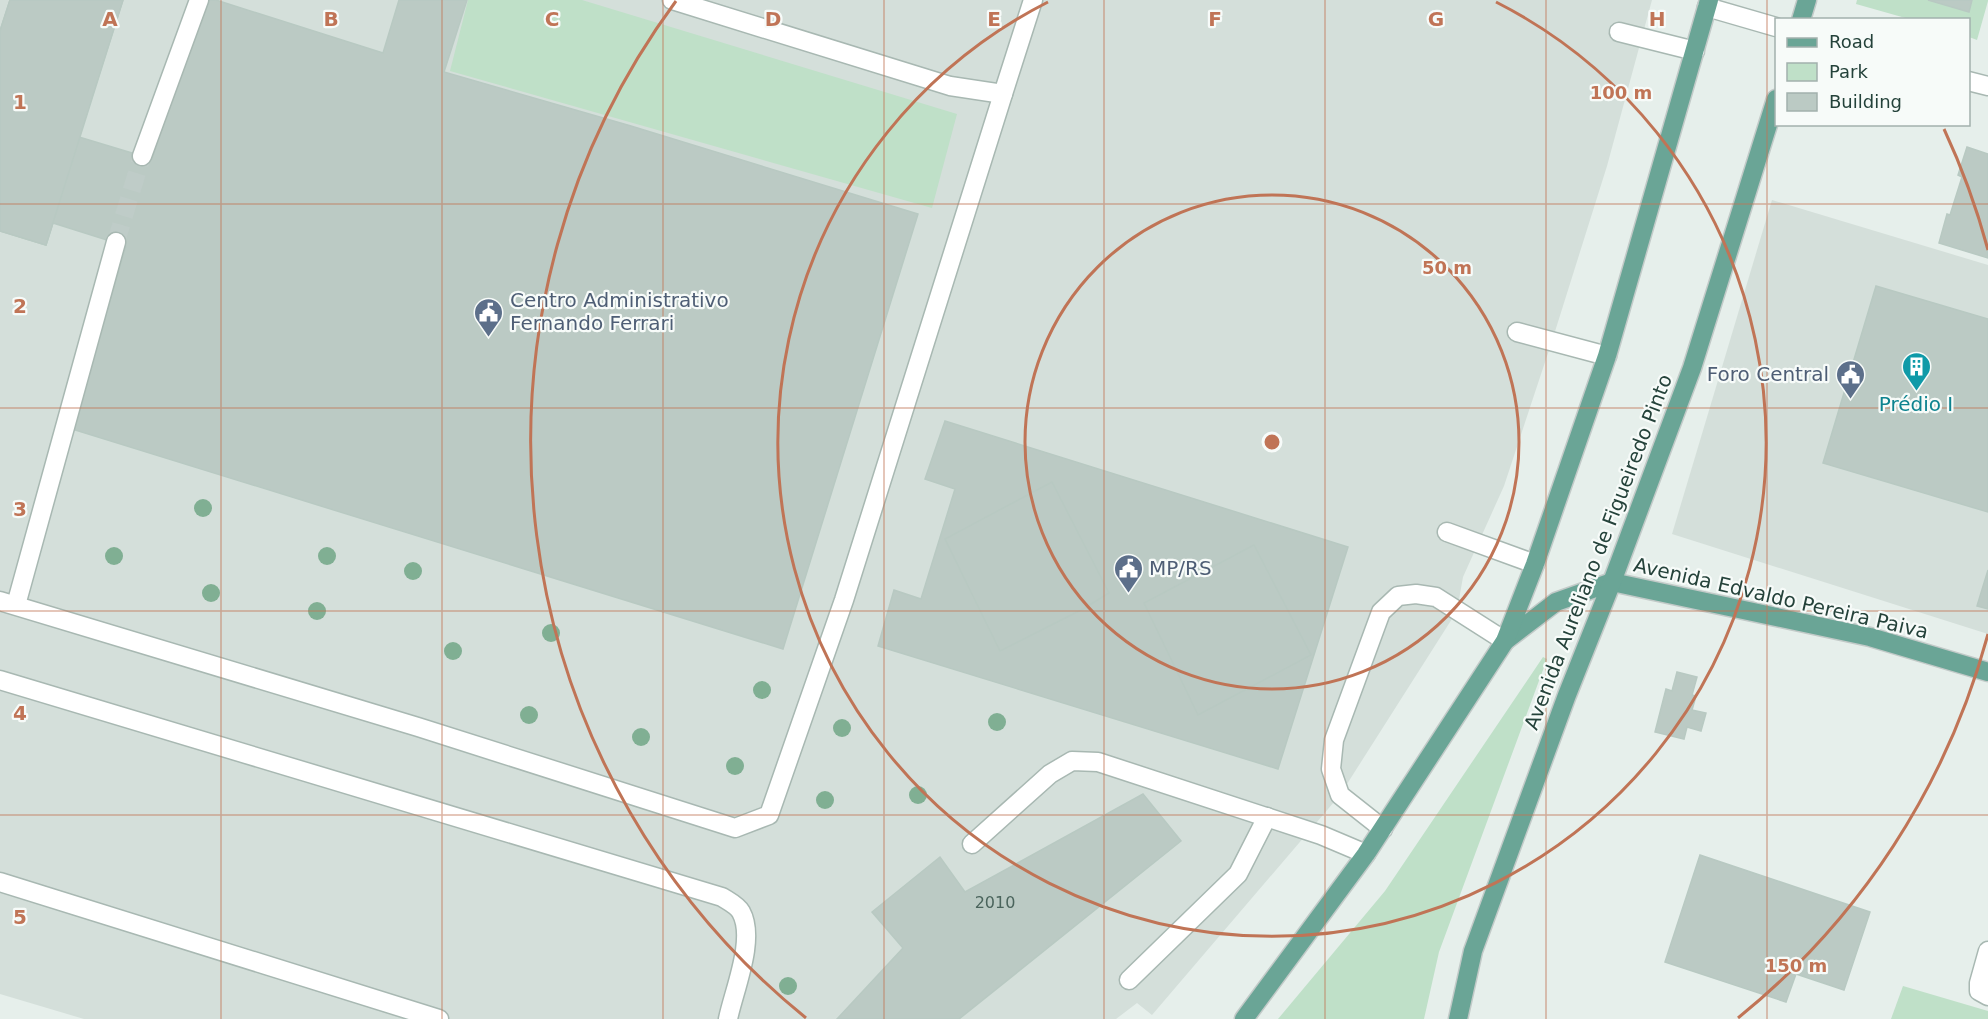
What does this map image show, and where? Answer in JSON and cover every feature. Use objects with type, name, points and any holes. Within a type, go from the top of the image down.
[{"type":"main road","points":[[1802,18],[1807,0]]},
{"type":"main road","points":[[1244,1019],[1366,854],[1505,640],[1535,564],[1607,356],[1708,4]]},
{"type":"main road","name":"Avenida Aureliano de Figueiredo Pinto","points":[[1458,1019],[1473,951],[1567,695],[1692,368],[1775,102]]},
{"type":"main road","name":"Avenida Edvaldo Pereira Paiva","points":[[1505,640],[1556,602],[1612,582],[1870,637],[1988,672]]},
{"type":"street","points":[[142,156],[199,0]]},
{"type":"street","points":[[672,0],[950,86],[1003,94]]},
{"type":"street","points":[[116,242],[8,603],[407,724],[735,828],[769,815],[844,600],[1033,0]]},
{"type":"street","points":[[1708,4],[1775,27]]},
{"type":"street","points":[[1619,32],[1695,51]]},
{"type":"street","points":[[1970,82],[1988,86]]},
{"type":"street","points":[[1517,332],[1607,356]]},
{"type":"street","points":[[1447,532],[1535,564]]},
{"type":"street","points":[[1383,829],[1340,795],[1331,769],[1334,740],[1381,612],[1398,596],[1416,594],[1436,597],[1505,640]]},
{"type":"street","points":[[0,680],[722,897],[740,909],[746,927],[745,949],[728,1019]]},
{"type":"street","points":[[972,844],[1050,774],[1072,761],[1098,762],[1321,835],[1366,854]]},
{"type":"street","points":[[1129,980],[1238,874],[1267,817]]},
{"type":"street","points":[[0,882],[439,1019]]},
{"type":"street","points":[[1988,951],[1979,991],[1988,996]]},
{"type":"shaded area","points":[[0,0],[1652,0],[1607,166],[1552,341],[1504,486],[1463,577],[1457,611],[1340,795],[1152,1015],[1137,1003],[1116,1019],[84,1019],[0,994]]},
{"type":"shaded area","name":"Foro Central","points":[[1772,200],[1988,265],[1988,634],[1672,534]]},
{"type":"green space","points":[[468,0],[582,0],[957,114],[932,208],[450,71]]},
{"type":"green space","points":[[1857,0],[1988,0],[1977,40],[1970,37],[1970,18],[1905,18],[1856,4]]},
{"type":"green space","points":[[1543,657],[1547,659],[1439,952],[1424,1019],[1278,1019],[1385,891]]},
{"type":"green space","points":[[1903,986],[1988,1011],[1988,1019],[1891,1019]]},
{"type":"building","name":"Centro Administrativo Fernando Ferrari","points":[[10,0],[123,0],[79,137],[152,159],[205,0],[216,0],[383,53],[399,0],[467,0],[444,72],[631,126],[918,214],[783,649],[72,429],[126,246],[53,223],[46,245],[0,231],[0,31]]},
{"type":"building","points":[[10,0],[123,0],[46,245],[0,231],[0,31]]},
{"type":"building","points":[[1928,0],[1972,0],[1969,12]]},
{"type":"building","points":[[1967,147],[1988,154],[1988,258],[1939,243],[1947,214],[1950,215],[1962,177],[1958,175]]},
{"type":"building","name":"Prédio I","points":[[1876,286],[1988,319],[1988,512],[1823,463]]},
{"type":"building","name":"MP/RS","points":[[945,421],[1348,547],[1278,769],[878,646],[894,590],[921,599],[955,489],[925,479]]},
{"type":"building","points":[[1052,482],[1109,593],[1083,609],[1000,651],[945,539]]},
{"type":"building","points":[[1254,545],[1311,655],[1198,715],[1144,603]]},
{"type":"building","points":[[1988,570],[1988,609],[1977,606]]},
{"type":"building","points":[[1677,672],[1697,677],[1692,695],[1696,696],[1692,710],[1706,713],[1701,731],[1687,727],[1684,739],[1655,732],[1666,689],[1672,691]]},
{"type":"building","points":[[1143,794],[1181,841],[959,1019],[837,1019],[903,948],[872,912],[940,857],[965,892]]},
{"type":"building","points":[[1700,855],[1870,912],[1844,990],[1796,974],[1786,1002],[1665,962]]},
{"type":"tunnel","points":[[116,242],[142,156]]},
{"type":"place","name":"Centro Administrativo Fernando Ferrari","points":[[489,338]]},
{"type":"place","name":"Prédio I","points":[[1916,392]]},
{"type":"place","name":"Foro Central","points":[[1850,400]]},
{"type":"place","name":"MP/RS","points":[[1128,594]]}]
